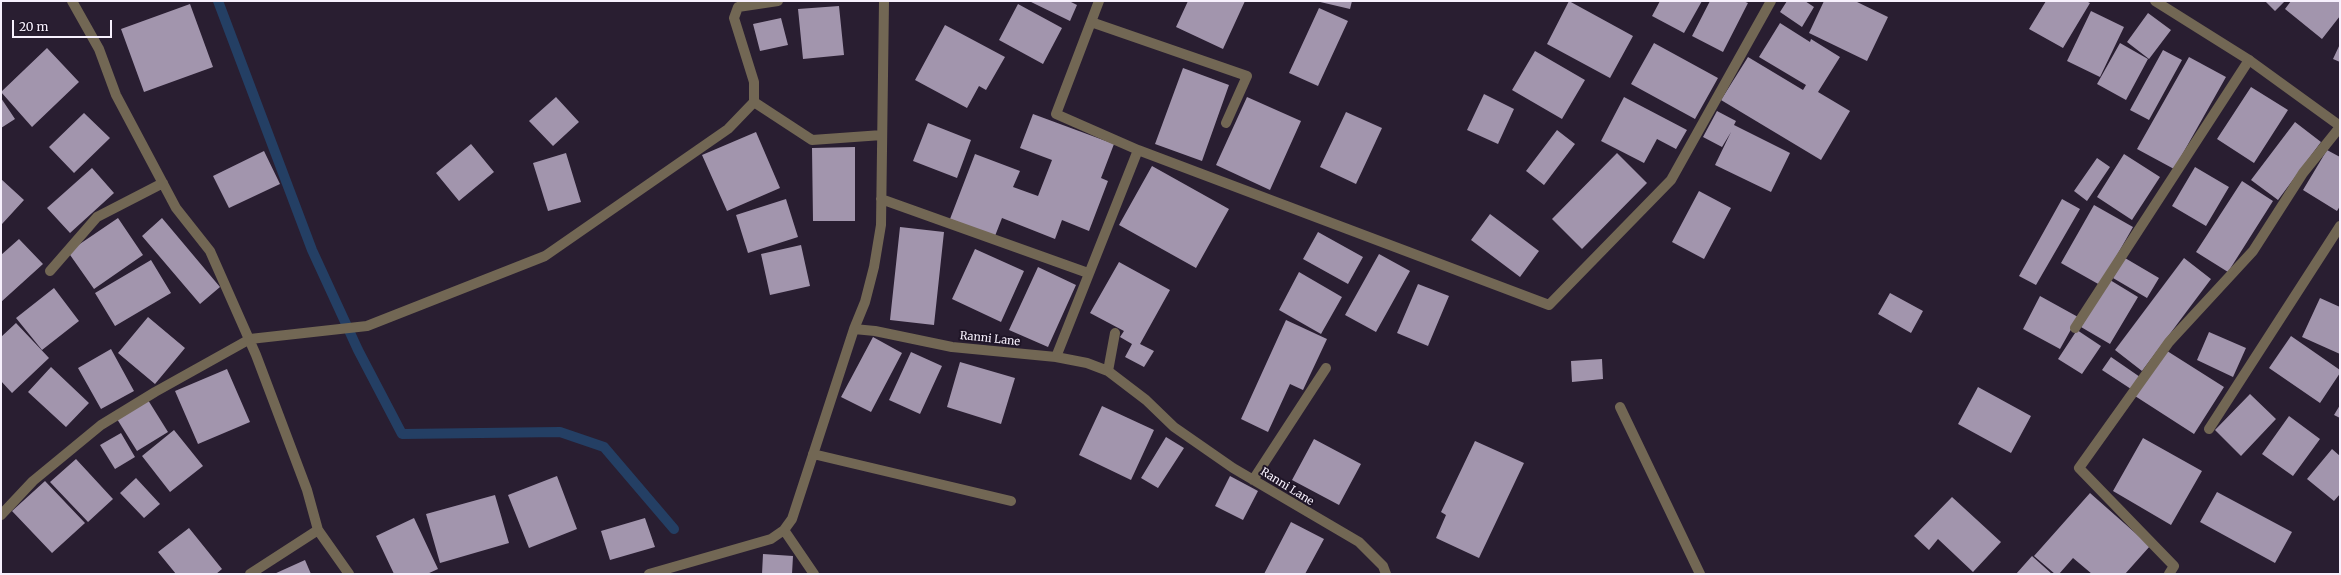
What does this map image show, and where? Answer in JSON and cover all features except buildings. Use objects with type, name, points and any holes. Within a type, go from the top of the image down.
[{"type":"street","points":[[72,1],[99,49],[116,95],[176,208],[210,251],[250,340],[307,490],[318,530],[349,574]]},
{"type":"street","points":[[1,515],[33,481],[101,425],[155,392],[250,340],[367,326],[545,256],[728,129],[754,102],[754,82],[734,18],[738,7],[778,1]]},
{"type":"street","points":[[649,574],[771,539],[784,530],[792,519],[854,329],[865,302],[874,267],[881,225],[884,1]]},
{"type":"street","points":[[1099,1],[1056,114],[1138,150],[1549,305],[1671,180],[1771,1]]},
{"type":"street","points":[[2155,1],[2249,60],[2340,127],[2303,173],[2253,251],[2169,342],[2079,468],[2174,566],[2169,574]]},
{"type":"street","points":[[1091,22],[1247,76],[1226,123]]},
{"type":"street","points":[[2075,328],[2249,60]]},
{"type":"street","points":[[754,102],[812,140],[882,135]]},
{"type":"street","points":[[1056,357],[1138,150]]},
{"type":"street","points":[[50,271],[97,217],[163,183]]},
{"type":"street","points":[[881,199],[1088,273]]},
{"type":"street","points":[[2209,429],[2340,226]]},
{"type":"street","name":"Ranni Lane","points":[[854,329],[876,331],[952,347],[1056,357],[1087,363],[1108,371],[1146,400],[1174,428],[1253,480],[1359,542],[1383,566],[1386,574]]},
{"type":"street","points":[[1108,371],[1115,333]]},
{"type":"street","points":[[1253,480],[1326,368]]},
{"type":"street","points":[[1620,407],[1700,574]]},
{"type":"street","points":[[813,454],[1011,501]]},
{"type":"street","points":[[250,574],[318,530]]},
{"type":"street","points":[[784,530],[814,574]]},
{"type":"waterway","points":[[218,1],[312,250],[358,350],[402,434],[560,432],[604,447],[674,529]]}]
